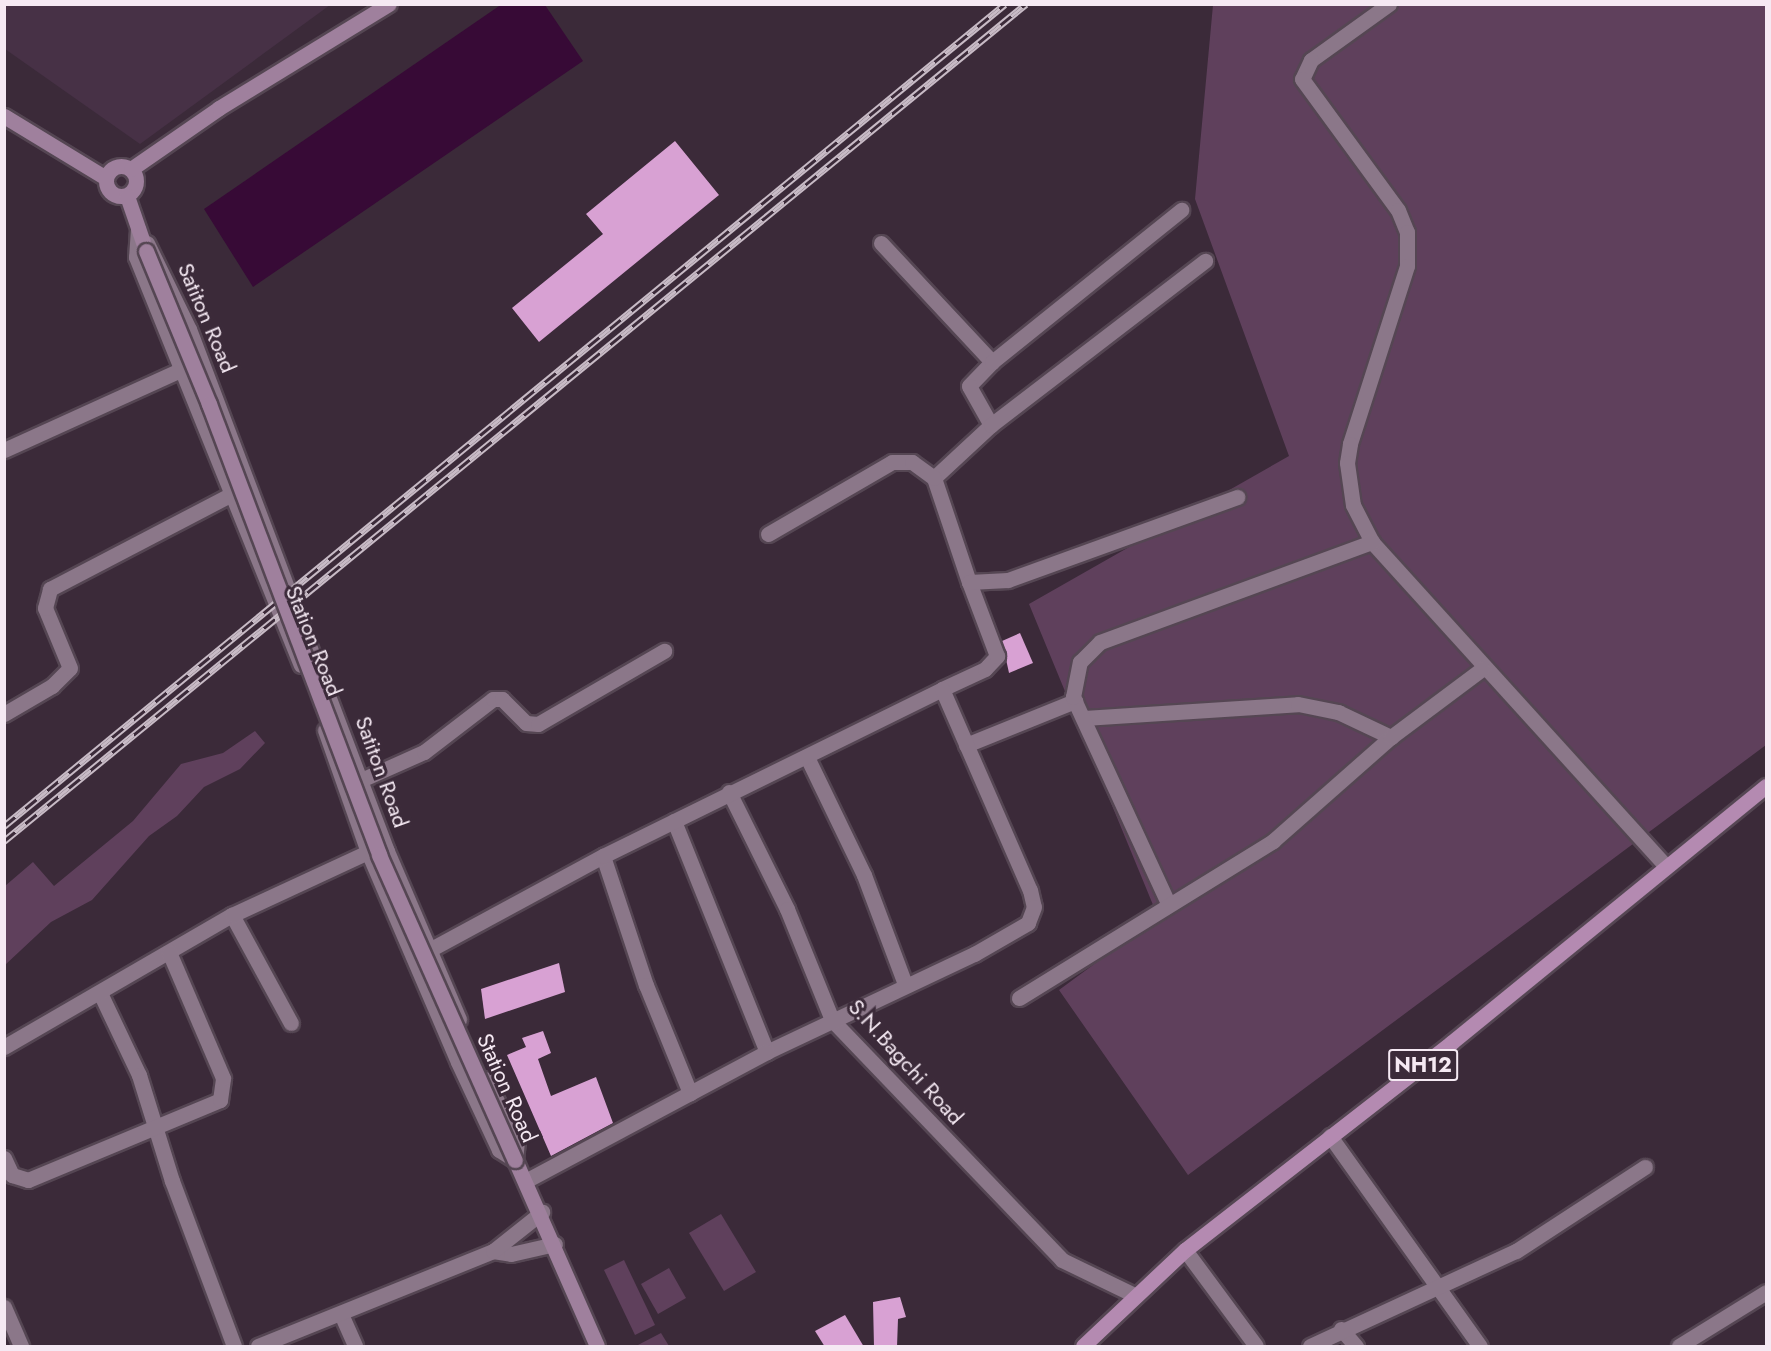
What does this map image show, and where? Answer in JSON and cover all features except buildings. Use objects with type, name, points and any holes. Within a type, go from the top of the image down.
[{"type":"main road","name":"NH12","points":[[1083,1347],[1132,1294],[1185,1250],[1330,1137],[1767,786]]},
{"type":"street","points":[[106,178],[116,167],[131,169],[219,108],[389,4]]},
{"type":"street","points":[[1389,4],[1311,60],[1302,79],[1398,210],[1407,232],[1407,266],[1347,463],[1353,505],[1372,542],[1482,669],[1666,866]]},
{"type":"street","points":[[4,116],[106,178],[111,193],[126,196],[136,184],[131,169]]},
{"type":"street","name":"Station Road","points":[[126,196],[146,251],[209,404],[379,855],[515,1160]]},
{"type":"street","points":[[991,425],[969,387],[992,362],[1181,210]]},
{"type":"street","name":"Station Road","points":[[137,227],[159,261]]},
{"type":"street","name":"Station Road","points":[[137,227],[136,257],[309,684],[368,852],[499,1150],[515,1160]]},
{"type":"street","points":[[881,243],[992,362]]},
{"type":"street","name":"Satiton Road","points":[[159,261],[361,780],[431,949],[517,1141],[515,1160]]},
{"type":"street","points":[[934,478],[991,425],[1204,261]]},
{"type":"street","points":[[4,450],[180,370]]},
{"type":"street","points":[[431,949],[603,856],[729,792],[807,757],[985,669],[997,656],[934,478],[912,462],[892,462],[768,534]]},
{"type":"street","points":[[4,714],[52,686],[70,668],[45,608],[50,589],[232,495]]},
{"type":"street","points":[[969,582],[1008,580],[1237,497]]},
{"type":"street","points":[[1168,903],[1075,701],[1074,673],[1100,642],[1372,542]]},
{"type":"street","points":[[361,780],[424,752],[493,699],[502,699],[526,723],[538,724],[664,651]]},
{"type":"street","points":[[1019,998],[1168,903],[1273,841],[1391,737],[1482,669]]},
{"type":"street","points":[[527,1180],[767,1052],[905,984],[974,954],[1033,915],[1030,890],[942,689]]},
{"type":"street","points":[[966,745],[1075,701]]},
{"type":"street","points":[[1084,718],[1298,704],[1338,712],[1391,737]]},
{"type":"street","points":[[807,757],[864,875],[905,984]]},
{"type":"street","name":"S.N.Bagchi Road","points":[[729,792],[787,909],[832,1020],[902,1098],[1008,1197],[1062,1260],[1132,1294]]},
{"type":"street","points":[[674,821],[767,1052]]},
{"type":"street","points":[[4,1047],[101,995],[232,915],[368,852]]},
{"type":"street","points":[[603,856],[646,985],[690,1094]]},
{"type":"street","points":[[232,915],[291,1023]]},
{"type":"street","points":[[4,1158],[12,1175],[25,1181],[154,1124],[209,1108],[224,1091],[169,952]]},
{"type":"street","points":[[101,995],[139,1075],[154,1124],[234,1347]]},
{"type":"street","points":[[1330,1137],[1440,1286],[1480,1347]]},
{"type":"street","points":[[515,1160],[542,1212],[597,1347]]},
{"type":"street","points":[[1310,1347],[1341,1329],[1440,1286],[1550,1232],[1645,1167]]},
{"type":"street","points":[[258,1347],[493,1251],[542,1212]]},
{"type":"street","points":[[493,1251],[511,1254],[555,1244]]},
{"type":"street","points":[[1185,1250],[1256,1347]]},
{"type":"street","points":[[1679,1347],[1767,1292]]},
{"type":"street","points":[[4,1306],[21,1347]]},
{"type":"street","points":[[341,1314],[356,1347]]},
{"type":"street","points":[[1341,1329],[1356,1347]]},
{"type":"shaded area","points":[[5,4],[330,5],[140,144],[5,49]]},
{"type":"shaded area","points":[[502,4],[545,5],[583,61],[253,287],[204,209]]},
{"type":"shaded area","points":[[1213,5],[1766,5],[1766,745],[1188,1175],[1059,990],[1158,917],[1029,604],[1289,456],[1195,199]]},
{"type":"shaded area","points":[[255,731],[265,743],[240,769],[204,787],[177,816],[149,836],[92,900],[51,922],[5,965],[5,886],[33,862],[54,886],[133,821],[181,764],[223,753]]},
{"type":"shaded area","points":[[721,1214],[756,1272],[724,1291],[689,1233]]},
{"type":"shaded area","points":[[624,1260],[655,1325],[635,1335],[604,1270]]},
{"type":"shaded area","points":[[669,1268],[686,1298],[658,1314],[641,1284]]},
{"type":"shaded area","points":[[661,1333],[669,1346],[636,1346]]},
{"type":"railway","points":[[4,826],[1005,4]]},
{"type":"railway","points":[[4,841],[1026,4]]}]
